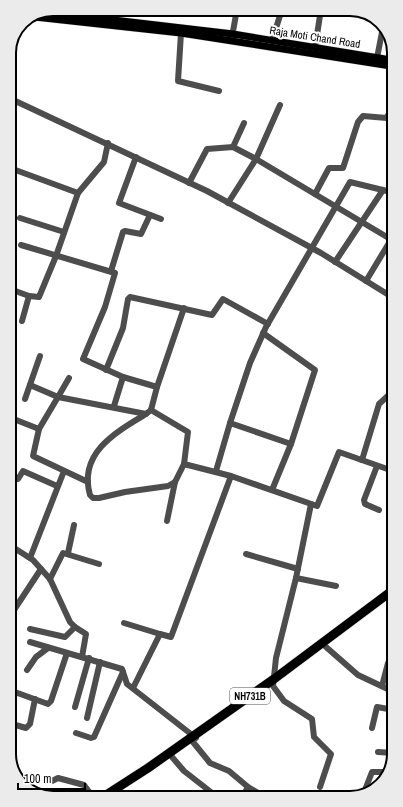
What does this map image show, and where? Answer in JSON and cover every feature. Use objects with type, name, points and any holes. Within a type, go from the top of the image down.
[{"type":"highway","name":"NH731B","points":[[273,682],[387,595]]},
{"type":"highway","name":"NH731B","points":[[121,791],[172,757],[229,713],[273,682],[326,647],[387,601]]},
{"type":"highway","name":"NH731B","points":[[112,791],[194,739]]},
{"type":"main road","name":"Raja Moti Chand Road","points":[[88,16],[232,38],[272,41],[387,59]]},
{"type":"main road","points":[[43,18],[232,38],[387,65]]},
{"type":"street","points":[[232,38],[236,16]]},
{"type":"street","points":[[272,41],[280,16]]},
{"type":"street","points":[[315,48],[320,16]]},
{"type":"street","points":[[181,33],[178,81],[219,91]]},
{"type":"street","points":[[377,58],[382,35]]},
{"type":"street","points":[[16,101],[136,157],[228,203],[312,248],[387,294]]},
{"type":"street","points":[[228,203],[256,159],[280,105]]},
{"type":"street","points":[[315,194],[328,168],[343,168],[358,122],[363,116],[387,118]]},
{"type":"street","points":[[233,147],[244,123]]},
{"type":"street","points":[[16,291],[29,296],[39,297],[56,256],[78,193],[104,162],[108,144]]},
{"type":"street","points":[[189,183],[207,149],[233,147],[256,159],[361,223],[387,237]]},
{"type":"street","points":[[136,157],[119,203],[161,219]]},
{"type":"street","points":[[16,170],[78,193]]},
{"type":"street","points":[[216,471],[250,363],[263,334],[350,182],[387,191]]},
{"type":"street","points":[[335,262],[383,190]]},
{"type":"street","points":[[111,271],[123,232],[125,231],[141,234],[150,215]]},
{"type":"street","points":[[20,218],[64,232]]},
{"type":"street","points":[[21,245],[111,271],[116,274],[84,359],[123,378],[157,387]]},
{"type":"street","points":[[366,281],[387,246]]},
{"type":"street","points":[[22,321],[29,296]]},
{"type":"street","points":[[106,370],[123,328],[129,297],[212,315],[223,299],[268,324]]},
{"type":"street","points":[[175,482],[168,486],[125,492],[96,499],[90,495],[88,482],[92,460],[98,448],[109,438],[149,412],[184,308]]},
{"type":"street","points":[[263,334],[315,370],[290,444],[272,490]]},
{"type":"street","points":[[25,399],[40,356]]},
{"type":"street","points":[[69,378],[39,429],[33,456],[88,482]]},
{"type":"street","points":[[114,406],[123,378]]},
{"type":"street","points":[[30,385],[58,397],[149,412],[188,432],[184,464],[175,482],[167,521]]},
{"type":"street","points":[[362,460],[379,404],[387,397]]},
{"type":"street","points":[[16,420],[39,429]]},
{"type":"street","points":[[230,423],[290,444]]},
{"type":"street","points":[[184,464],[216,471],[317,506],[339,452],[387,469]]},
{"type":"street","points":[[377,466],[364,502],[379,510]]},
{"type":"street","points":[[16,478],[18,479],[23,471],[57,486]]},
{"type":"street","points":[[30,558],[64,471]]},
{"type":"street","points":[[124,623],[171,637],[231,476]]},
{"type":"street","points":[[311,504],[296,578],[276,658],[273,682],[284,701],[312,719],[314,737],[331,754],[320,787]]},
{"type":"street","points":[[68,553],[74,525]]},
{"type":"street","points":[[16,549],[30,558],[50,579],[59,601],[74,627],[86,634],[86,658],[75,707]]},
{"type":"street","points":[[50,579],[62,554],[68,553],[99,564]]},
{"type":"street","points":[[246,554],[298,569]]},
{"type":"street","points":[[16,607],[41,569]]},
{"type":"street","points":[[296,578],[336,586]]},
{"type":"street","points":[[30,629],[65,637],[74,627]]},
{"type":"street","points":[[133,688],[160,634]]},
{"type":"street","points":[[30,642],[122,669],[127,684],[194,739],[210,763],[229,771],[255,791]]},
{"type":"street","points":[[326,647],[358,675],[387,688]]},
{"type":"street","points":[[27,670],[36,657],[48,648]]},
{"type":"street","points":[[16,692],[48,704],[51,701],[67,653]]},
{"type":"street","points":[[87,718],[100,662]]},
{"type":"street","points":[[382,686],[387,667]]},
{"type":"street","points":[[76,733],[91,738],[94,737],[123,672]]},
{"type":"street","points":[[16,725],[26,728],[30,724],[35,699]]},
{"type":"street","points":[[372,728],[377,707],[387,709]]},
{"type":"street","points":[[378,752],[387,753]]},
{"type":"street","points":[[172,757],[184,771],[210,791]]},
{"type":"street","points":[[366,787],[372,772],[382,772]]},
{"type":"street","points":[[52,781],[58,778],[81,784],[87,791]]},
{"type":"street","points":[[246,791],[248,787]]}]
